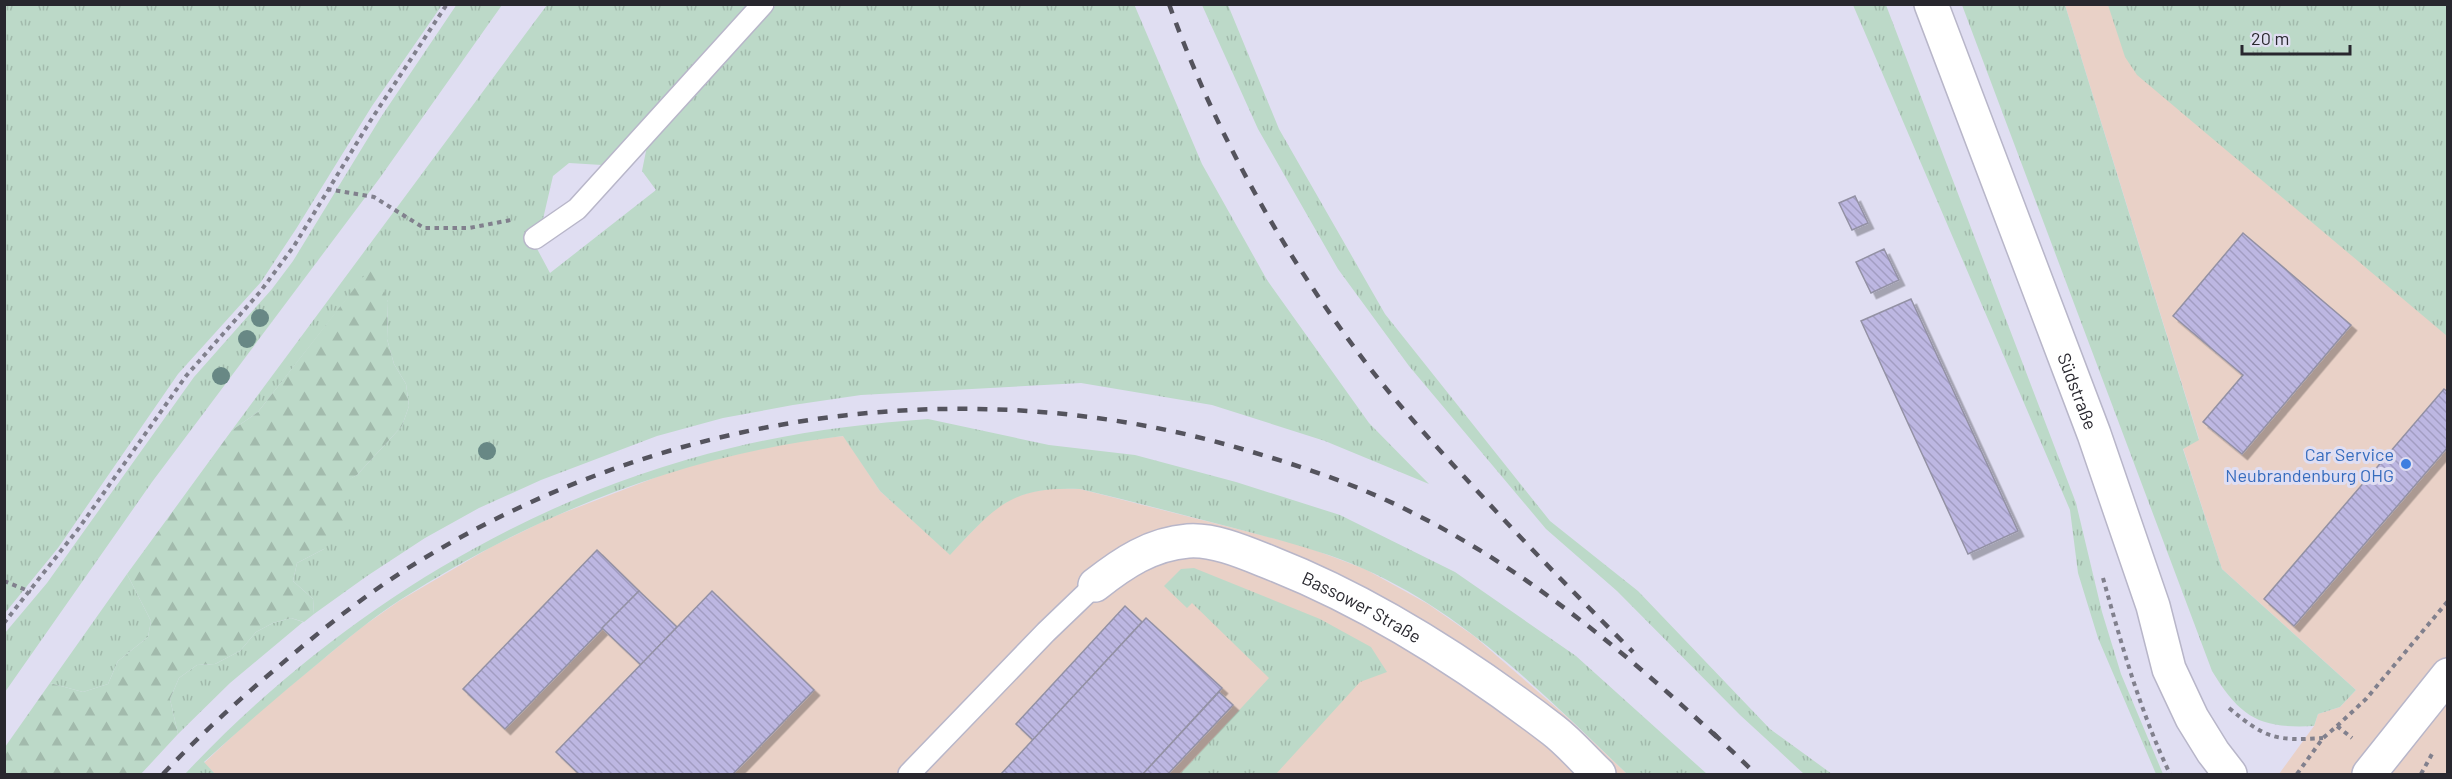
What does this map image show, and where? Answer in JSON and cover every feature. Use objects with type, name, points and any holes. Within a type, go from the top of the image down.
[{"type":"street","name":"Südstraße","points":[[1931,4],[2094,434],[2153,606],[2169,669],[2192,718],[2229,774]]},
{"type":"street","name":"Bassower Straße","points":[[1095,585],[1118,566],[1142,552],[1165,545],[1190,541],[1218,545],[1249,554],[1345,595],[1405,628],[1555,731],[1599,774]]},
{"type":"street","points":[[2370,774],[2448,675]]},
{"type":"lane","points":[[535,238],[577,209],[763,4]]},
{"type":"lane","points":[[909,774],[1046,632],[1095,585]]},
{"type":"path","points":[[4,623],[31,592],[79,528],[186,376],[260,292],[294,246],[327,189],[447,4]]},
{"type":"path","points":[[327,189],[374,197],[424,228],[469,228],[512,220]]},
{"type":"path","points":[[4,581],[31,592]]},
{"type":"path","points":[[2337,726],[2366,699],[2448,601]]},
{"type":"shaded area","points":[[2065,5],[2447,5],[2447,774],[2279,774],[2314,726],[2318,714],[2340,707],[2356,690],[2222,569],[2183,448],[2199,439]]},
{"type":"shaded area","points":[[844,436],[880,491],[950,554],[990,513],[1009,499],[1055,488],[1080,489],[1304,546],[1365,569],[1428,604],[1474,636],[1567,717],[1627,774],[215,774],[204,763],[255,715],[362,627],[399,601],[491,547],[550,518],[667,473],[732,454],[796,441]]},
{"type":"green space","points":[[5,4],[442,5],[372,106],[261,282],[178,374],[58,548],[5,613]]},
{"type":"green space","points":[[457,4],[502,5],[379,179],[152,482],[5,692],[5,633],[47,583],[194,377],[272,289],[293,261],[381,117]]},
{"type":"green space","points":[[1134,4],[1202,164],[1267,280],[1369,423],[1429,484],[1325,441],[1212,405],[1081,383],[861,395],[723,418],[657,436],[541,480],[479,508],[425,538],[314,614],[313,599],[293,581],[297,563],[324,549],[342,483],[357,475],[402,426],[409,406],[406,384],[394,364],[387,339],[388,302],[371,268],[258,412],[232,430],[547,5],[750,5],[602,165],[569,163],[553,176],[543,219],[527,230],[550,273],[656,190],[642,171],[647,146],[776,5]]},
{"type":"green space","points":[[1202,5],[1228,5],[1279,129],[1385,314],[1550,521],[1638,591],[1770,729],[1832,774],[1804,774],[1740,715],[1617,591],[1546,529],[1409,366],[1338,269],[1258,129]]},
{"type":"green space","points":[[1853,5],[1886,5],[2076,503],[2102,612],[2121,674],[2163,774],[2156,774],[2098,638],[2078,573],[2070,510]]},
{"type":"green space","points":[[1962,5],[2065,5],[2199,440],[2183,449],[2222,569],[2356,690],[2340,707],[2318,714],[2314,726],[2279,725],[2253,717],[2232,699],[2212,671]]},
{"type":"green space","points":[[2108,5],[2447,5],[2447,336],[2137,75],[2125,57]]},
{"type":"green space","points":[[371,267],[381,281],[388,302],[387,339],[394,364],[406,384],[409,406],[402,426],[357,475],[342,484],[346,524],[324,549],[297,563],[293,581],[313,599],[314,614],[304,622],[291,618],[273,623],[256,632],[240,651],[215,664],[197,665],[179,678],[170,699],[178,734],[141,774],[5,774],[5,747],[50,683],[83,692],[108,684],[118,661],[148,637],[151,621],[127,574],[232,430],[258,412]]},
{"type":"green space","points":[[928,419],[1049,445],[1135,455],[1236,482],[1340,515],[1455,572],[1576,656],[1707,774],[1627,774],[1504,660],[1437,609],[1364,569],[1298,545],[1080,489],[1056,489],[1037,491],[1006,503],[980,524],[950,555],[880,491],[843,436],[784,445],[668,474],[557,515],[503,541],[400,600],[350,637],[204,762],[215,774],[185,774],[242,717],[303,664],[367,615],[434,571],[505,532],[578,498],[654,470],[731,448],[829,429]]},
{"type":"green space","points":[[1194,568],[1320,619],[1371,647],[1387,672],[1360,682],[1276,774],[1180,774],[1269,678],[1192,603],[1187,608],[1164,586],[1181,569]]},
{"type":"green space","points":[[127,574],[151,621],[148,637],[118,661],[108,684],[83,692],[50,683]]},
{"type":"green space","points":[[291,618],[303,622],[230,683],[178,734],[170,699],[179,678],[197,665],[215,664],[240,651],[256,632],[273,623]]},
{"type":"building","points":[[1855,196],[1868,223],[1852,230],[1839,203]]},
{"type":"building","points":[[2243,233],[2351,325],[2242,454],[2203,422],[2243,375],[2173,316]]},
{"type":"building","points":[[1884,249],[1899,280],[1871,293],[1856,262]]},
{"type":"building","points":[[1911,299],[2018,531],[1968,554],[1861,321]]},
{"type":"building","points":[[2444,389],[2448,392],[2448,447],[2294,626],[2264,599]]},
{"type":"building","points":[[597,550],[639,591],[505,729],[463,689]]},
{"type":"building","points":[[639,591],[677,627],[641,665],[602,628]]},
{"type":"building","points":[[712,591],[814,690],[733,774],[579,774],[556,752]]},
{"type":"building","points":[[1125,606],[1142,622],[1033,740],[1016,724]]},
{"type":"building","points":[[1146,618],[1222,688],[1143,774],[1001,774]]},
{"type":"building","points":[[1219,692],[1233,705],[1168,774],[1143,774]]},
{"type":"railway","points":[[1169,4],[1206,95],[1249,183],[1299,267],[1354,347],[1439,450],[1529,547],[1633,652]]},
{"type":"railway","points":[[163,774],[244,696],[353,606],[405,570],[500,517],[600,474],[704,441],[811,420],[919,410],[1027,411],[1135,424],[1242,449],[1352,486],[1415,514],[1497,561],[1612,645],[1719,739]]},
{"type":"railway","points":[[1713,733],[1756,774]]},
{"type":"place","name":"Car Service Neubrandenburg OHG","points":[[2406,464]]}]
